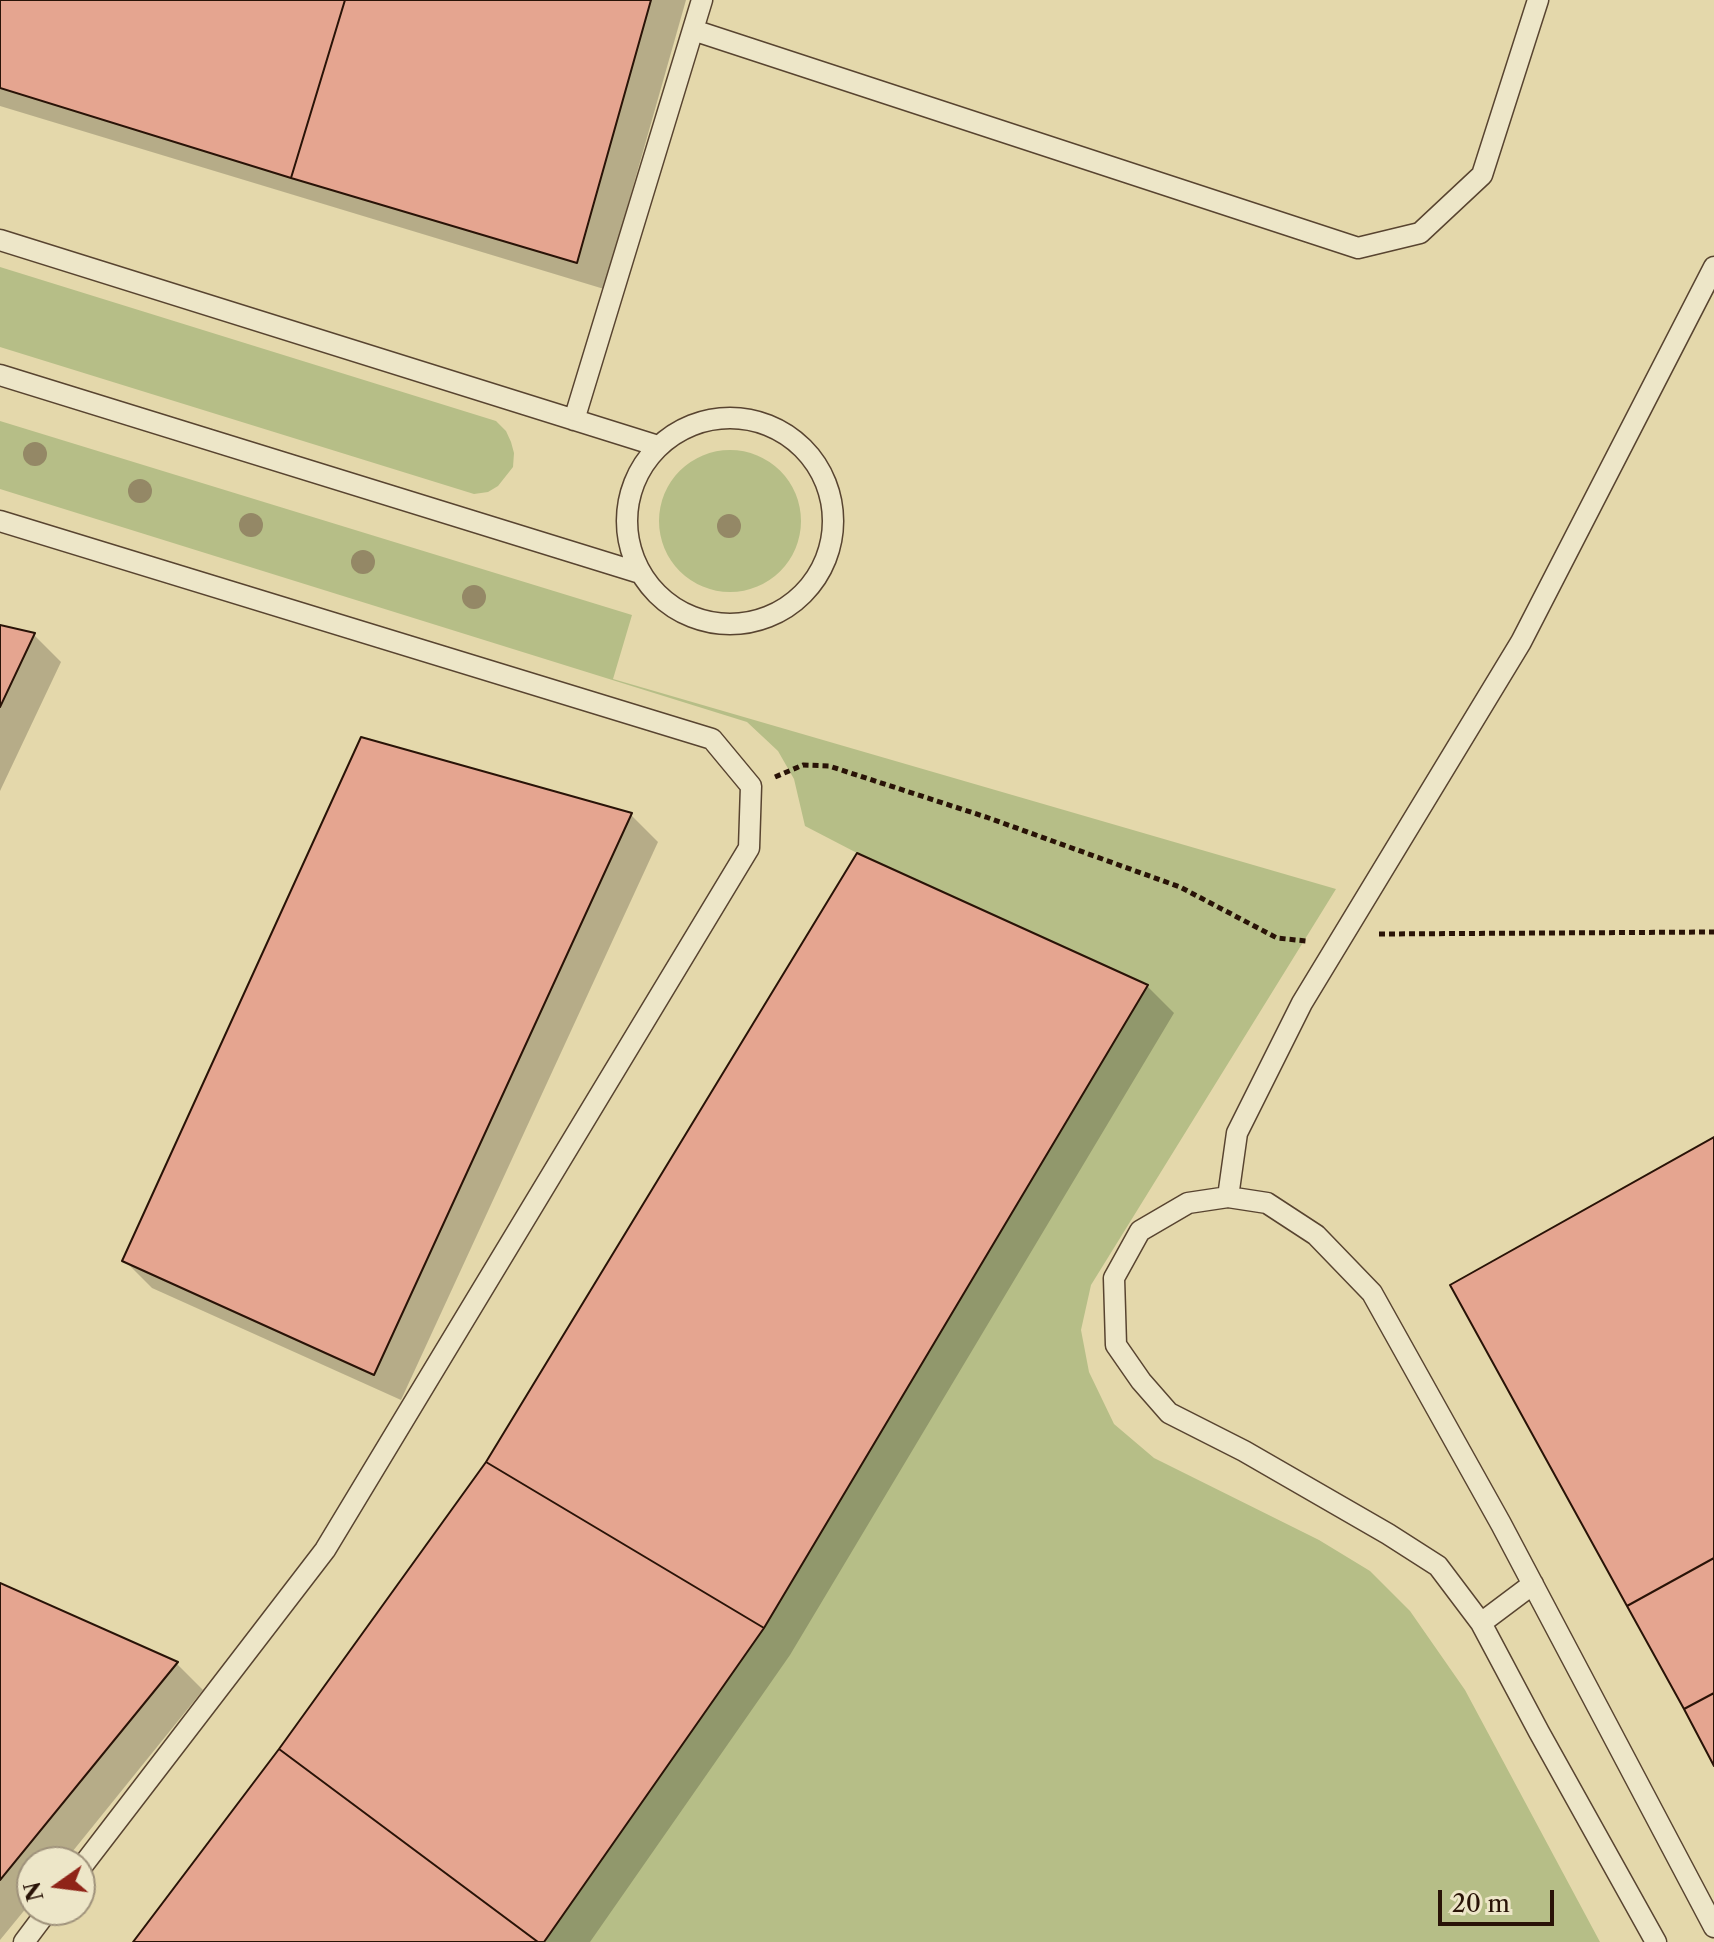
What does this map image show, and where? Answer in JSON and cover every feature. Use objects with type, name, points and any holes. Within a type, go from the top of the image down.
[{"type":"lane","points":[[574,420],[702,0]]},
{"type":"lane","points":[[693,30],[1358,248],[1420,233],[1482,175],[1538,0]]},
{"type":"lane","points":[[0,240],[658,446]]},
{"type":"lane","points":[[1228,1197],[1237,1133],[1302,1003],[1521,642],[1714,267]]},
{"type":"lane","points":[[0,375],[640,573]]},
{"type":"lane","points":[[722,417],[757,421],[789,436],[814,461],[829,493],[833,528],[825,561],[808,589],[783,610],[753,623],[720,624],[688,616],[661,598],[640,573],[628,541],[627,509],[637,475],[658,446],[687,426],[722,417]]},
{"type":"lane","points":[[0,521],[712,739],[751,786],[749,848],[325,1550],[96,1848]]},
{"type":"lane","points":[[1656,1942],[1481,1623],[1438,1566],[1244,1451],[1169,1413],[1141,1381],[1116,1345],[1114,1278],[1140,1231],[1188,1203],[1228,1197],[1267,1203],[1316,1235],[1372,1293],[1533,1584],[1714,1927]]},
{"type":"lane","points":[[1481,1623],[1533,1584]]},
{"type":"path","points":[[751,786],[803,765],[829,766],[986,817],[1180,887],[1277,938],[1309,941],[1345,934],[1714,932]]},
{"type":"green space","points":[[0,267],[496,421],[511,442],[513,467],[498,486],[488,492],[474,494],[0,347]]},
{"type":"green space","points":[[0,421],[632,615],[613,679],[1336,889],[1091,1285],[1081,1330],[1089,1372],[1114,1424],[1154,1458],[1319,1540],[1370,1571],[1410,1611],[1465,1690],[1600,1942],[544,1942],[764,1628],[1148,985],[857,853],[805,826],[794,779],[778,751],[747,722],[0,489]]},
{"type":"green space","points":[[730,450],[757,455],[781,470],[796,494],[801,521],[796,548],[781,572],[757,587],[730,592],[703,587],[679,572],[664,548],[659,521],[664,494],[679,470],[703,455]]},
{"type":"building","points":[[0,0],[345,0],[291,178],[0,88]]},
{"type":"building","points":[[345,0],[651,0],[577,263],[291,178]]},
{"type":"building","points":[[0,625],[35,633],[0,707]]},
{"type":"building","points":[[361,737],[632,813],[374,1375],[122,1261]]},
{"type":"building","points":[[857,853],[1148,985],[764,1628],[486,1462]]},
{"type":"building","points":[[1714,1137],[1714,1558],[1627,1606],[1450,1285]]},
{"type":"building","points":[[486,1462],[764,1628],[544,1942],[538,1942],[279,1749]]},
{"type":"building","points":[[1714,1558],[1714,1693],[1684,1709],[1627,1606]]},
{"type":"building","points":[[0,1583],[178,1662],[28,1846],[16,1846],[16,1860],[0,1880]]},
{"type":"building","points":[[1714,1693],[1714,1766],[1684,1709]]},
{"type":"building","points":[[279,1749],[538,1942],[133,1942]]}]
